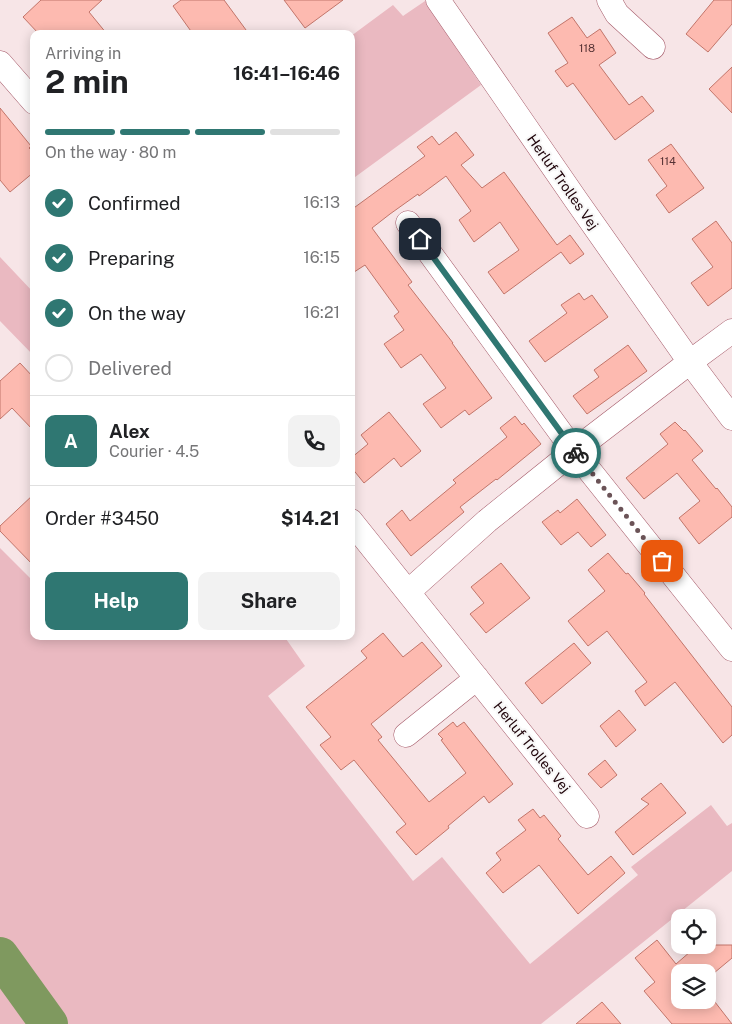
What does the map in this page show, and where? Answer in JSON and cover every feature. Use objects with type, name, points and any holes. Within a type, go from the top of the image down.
[{"type":"street","name":"Herluf Trolles Vej","points":[[438,0],[576,200],[690,362],[732,418]]},
{"type":"street","points":[[609,0],[617,14],[653,47]]},
{"type":"street","points":[[0,63],[30,97]]},
{"type":"street","points":[[408,223],[574,451],[732,649]]},
{"type":"street","points":[[408,592],[486,521],[574,451],[732,331]]},
{"type":"street","name":"Herluf Trolles Vej","points":[[355,526],[587,816]]},
{"type":"street","points":[[406,735],[477,678]]},
{"type":"shaded area","points":[[425,1],[481,85],[355,177],[355,33],[393,5],[403,16]]},
{"type":"shaded area","points":[[0,257],[30,289],[30,352],[0,321]]},
{"type":"shaded area","points":[[0,548],[30,578],[30,640],[287,640],[305,666],[268,696],[413,881],[442,857],[530,964],[638,875],[631,867],[711,805],[727,826],[732,823],[732,871],[685,909],[671,909],[671,920],[541,1024],[0,1024]]},
{"type":"building","points":[[41,0],[102,0],[89,12],[104,30],[35,30],[23,17]]},
{"type":"building","points":[[181,0],[224,0],[246,30],[190,30],[173,6]]},
{"type":"building","points":[[284,0],[343,0],[305,28]]},
{"type":"building","points":[[714,0],[732,0],[732,24],[708,52],[686,34]]},
{"type":"building","points":[[572,17],[587,38],[600,29],[616,53],[599,65],[629,105],[642,96],[654,111],[615,140],[573,83],[567,87],[555,71],[568,63],[548,33]]},
{"type":"building","points":[[732,67],[732,113],[709,89]]},
{"type":"building","points":[[0,108],[30,145],[30,175],[10,192],[0,180]]},
{"type":"building","points":[[456,132],[474,155],[461,165],[482,188],[504,172],[557,245],[570,235],[584,254],[570,264],[561,252],[504,294],[488,272],[519,250],[500,222],[474,242],[459,220],[471,211],[446,176],[372,228],[412,282],[408,285],[453,343],[492,398],[469,415],[465,410],[441,428],[423,404],[446,388],[421,354],[401,368],[384,344],[404,330],[394,316],[399,312],[365,265],[355,271],[355,207],[425,156],[417,147],[432,136],[439,145]]},
{"type":"building","points":[[671,144],[704,188],[669,213],[656,195],[667,186],[648,160]]},
{"type":"building","points":[[716,221],[732,243],[732,288],[708,306],[691,283],[713,267],[692,239]]},
{"type":"building","points":[[579,293],[584,300],[592,295],[608,317],[545,362],[529,341],[567,313],[561,305]]},
{"type":"building","points":[[628,345],[647,371],[587,414],[573,396],[599,377],[594,370]]},
{"type":"building","points":[[20,363],[30,374],[30,427],[12,408],[0,419],[0,381]]},
{"type":"building","points":[[389,412],[421,451],[401,467],[394,458],[364,483],[355,472],[355,455],[368,444],[361,435]]},
{"type":"building","points":[[515,416],[522,425],[524,423],[541,444],[460,507],[464,512],[411,556],[386,524],[402,510],[410,521],[456,483],[453,480],[507,437],[500,428]]},
{"type":"building","points":[[675,422],[685,430],[703,451],[692,460],[732,507],[732,517],[699,544],[679,518],[700,501],[677,473],[644,499],[626,478],[668,444],[660,434]]},
{"type":"building","points":[[30,498],[30,562],[0,531],[0,526]]},
{"type":"building","points":[[577,499],[606,535],[591,547],[578,532],[561,545],[542,522],[558,510],[560,513]]},
{"type":"building","points":[[608,553],[645,593],[732,707],[732,735],[723,743],[675,682],[645,706],[635,691],[647,682],[607,631],[588,646],[568,621],[605,591],[588,570]]},
{"type":"building","points":[[501,563],[530,598],[486,633],[470,614],[484,603],[471,587]]},
{"type":"building","points":[[383,633],[403,657],[422,642],[442,666],[371,724],[382,737],[378,740],[429,802],[466,773],[438,734],[453,722],[457,727],[464,722],[513,784],[489,803],[484,796],[416,855],[396,832],[406,824],[354,760],[341,770],[320,745],[331,737],[306,707],[367,658],[361,651]]},
{"type":"building","points":[[574,643],[591,663],[542,704],[525,683]]},
{"type":"building","points":[[619,710],[636,730],[616,747],[600,726]]},
{"type":"building","points":[[605,760],[617,775],[601,788],[588,774]]},
{"type":"building","points":[[661,783],[686,813],[633,855],[615,832],[649,804],[641,799]]},
{"type":"building","points":[[533,809],[540,818],[544,815],[561,836],[558,839],[588,875],[611,856],[625,873],[578,914],[539,865],[503,893],[486,873],[501,860],[496,853],[526,830],[518,820]]},
{"type":"building","points":[[657,940],[676,964],[671,964],[671,1009],[716,1009],[716,1003],[732,1024],[672,1024],[644,991],[655,982],[635,958]]},
{"type":"building","points":[[716,945],[732,945],[732,958],[716,971],[716,964],[676,964],[688,954],[716,954]]},
{"type":"building","points":[[602,1002],[621,1024],[576,1024]]},
{"type":"waterway","points":[[0,956],[49,1024]]},
{"type":"way so far","points":[[576,453],[662,561]]},
{"type":"route","points":[[420,239],[576,453]]}]
